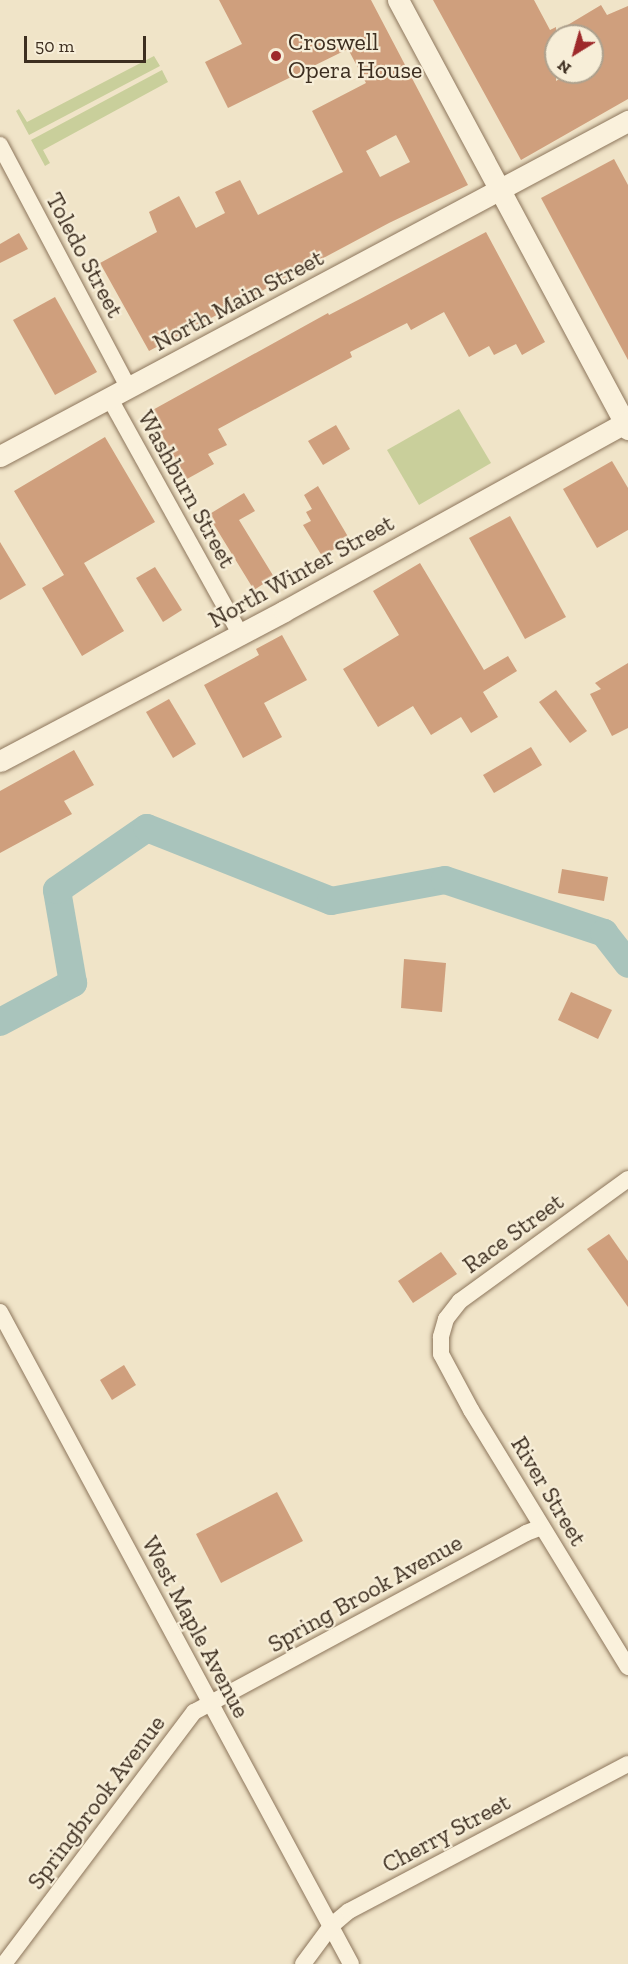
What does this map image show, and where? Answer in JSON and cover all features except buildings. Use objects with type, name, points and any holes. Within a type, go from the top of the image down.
[{"type":"street","points":[[398,0],[627,424]]},
{"type":"street","name":"North Main Street","points":[[0,456],[628,121]]},
{"type":"street","name":"Toledo Street","points":[[0,145],[128,387]]},
{"type":"street","name":"Washburn Street","points":[[110,399],[240,634]]},
{"type":"street","name":"North Winter Street","points":[[0,761],[627,424]]},
{"type":"street","name":"Race Street","points":[[441,1336],[446,1319],[460,1301],[628,1179]]},
{"type":"street","name":"West Maple Avenue","points":[[0,1312],[351,1964]]},
{"type":"street","name":"River Street","points":[[441,1336],[441,1354],[452,1377],[628,1667]]},
{"type":"street","name":"Spring Brook Avenue","points":[[211,1704],[526,1533],[542,1527]]},
{"type":"street","name":"Springbrook Avenue","points":[[4,1964],[194,1712],[211,1704]]},
{"type":"street","name":"Cherry Street","points":[[303,1964],[331,1926],[349,1911],[628,1764]]},
{"type":"green space","points":[[154,56],[160,66],[29,135],[16,111],[19,109],[27,122]]},
{"type":"green space","points":[[162,70],[168,82],[43,150],[50,163],[45,166],[31,140]]},
{"type":"green space","points":[[459,409],[491,463],[419,505],[387,450]]},
{"type":"waterway","points":[[0,1022],[73,983],[57,890],[147,828],[331,901],[445,880],[604,933],[628,964]]},
{"type":"place","name":"Croswell Opera House","points":[[276,56]]}]
